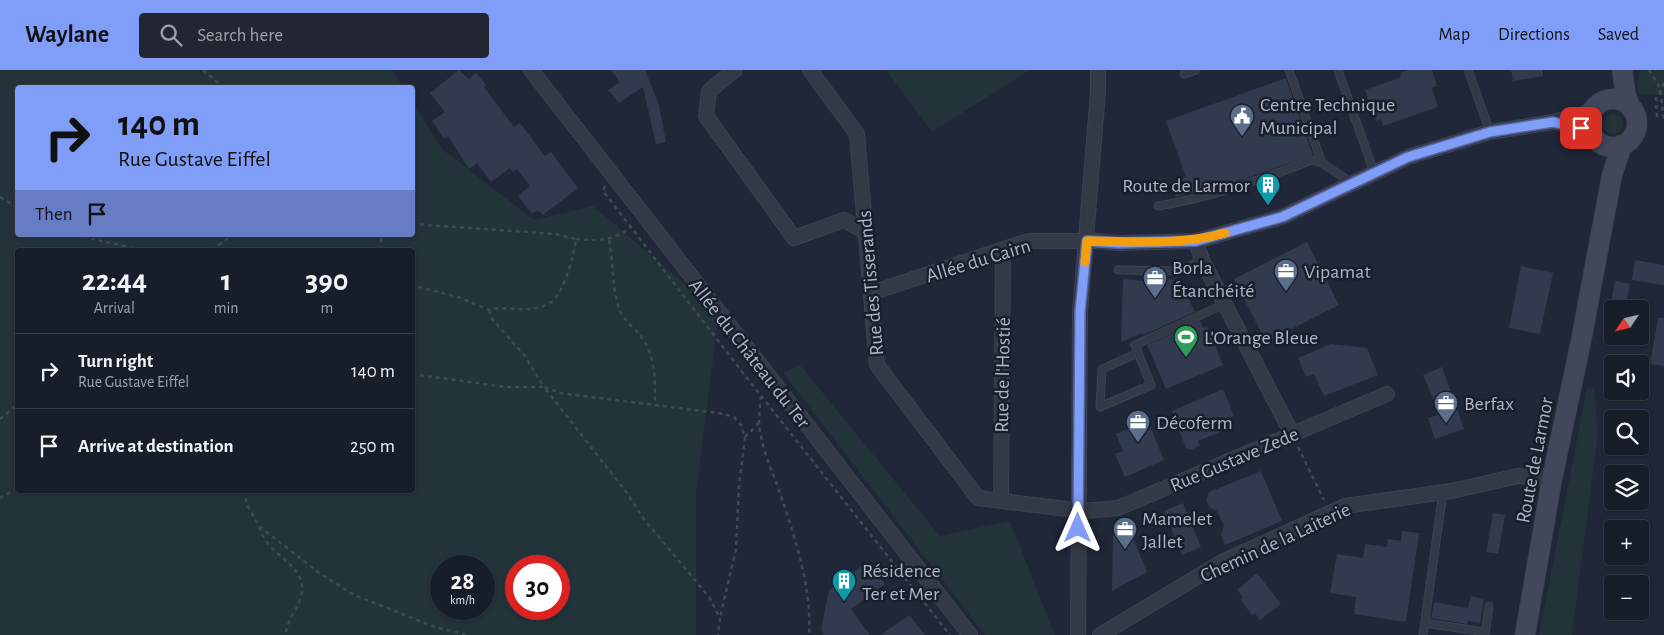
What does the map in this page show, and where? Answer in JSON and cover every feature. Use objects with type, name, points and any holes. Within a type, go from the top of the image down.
[{"type":"main road","points":[[1612,175],[1606,155],[1594,136],[1589,119],[1622,72]]},
{"type":"main road","points":[[1594,136],[1609,147],[1622,145],[1632,136],[1636,129],[1636,122],[1626,96],[1622,72]]},
{"type":"main road","points":[[1600,104],[1619,100],[1631,108]]},
{"type":"main road","name":"Route de Larmor","points":[[1525,635],[1552,479],[1581,341],[1612,175],[1622,145]]},
{"type":"street","name":"Allée du Château du Ter","points":[[531,70],[970,635]]},
{"type":"street","points":[[735,70],[709,91],[706,116],[794,238],[844,220],[866,232]]},
{"type":"street","name":"Rue des Tisserands","points":[[810,70],[857,134],[877,365],[978,498],[1078,510]]},
{"type":"street","points":[[1078,635],[1080,312],[1087,241],[1098,70]]},
{"type":"street","name":"Allée du Cairn","points":[[871,293],[1028,241],[1119,243],[1196,241],[1282,217],[1408,157],[1490,132],[1553,122],[1583,114],[1600,104]]},
{"type":"street","points":[[1553,122],[1594,136]]},
{"type":"street","points":[[1196,241],[1202,260],[1292,434]]},
{"type":"street","name":"Rue de l'Hostié","points":[[1001,500],[1004,250]]},
{"type":"street","name":"Rue Gustave Zede","points":[[1078,510],[1118,508],[1387,394]]},
{"type":"street","name":"Chemin de la Laiterie","points":[[1100,635],[1222,562],[1345,506],[1443,492],[1518,476],[1552,479]]},
{"type":"lane","points":[[1184,74],[1196,70]]},
{"type":"lane","points":[[1289,70],[1322,163]]},
{"type":"lane","points":[[1338,70],[1374,172]]},
{"type":"lane","points":[[1468,70],[1490,132]]},
{"type":"lane","points":[[1158,206],[1197,200],[1241,188],[1312,160],[1322,163],[1353,183]]},
{"type":"lane","points":[[1118,270],[1179,271],[1202,260]]},
{"type":"lane","points":[[1138,354],[1102,369],[1100,407],[1152,385],[1135,345],[1225,304]]},
{"type":"lane","points":[[1423,635],[1443,492]]},
{"type":"lane","points":[[1425,623],[1485,634],[1489,606]]},
{"type":"path","points":[[203,70],[220,85]]},
{"type":"path","points":[[1649,70],[1660,88],[1664,121]]},
{"type":"path","points":[[1657,117],[1656,99],[1664,83]]},
{"type":"path","points":[[611,173],[603,191],[761,396],[950,635]]},
{"type":"path","points":[[0,197],[15,206]]},
{"type":"path","points":[[415,224],[555,234],[576,239],[609,240],[621,236],[631,227]]},
{"type":"path","points":[[84,237],[133,248]]},
{"type":"path","points":[[216,248],[230,237]]},
{"type":"path","points":[[415,286],[458,297],[489,310],[499,308],[538,308],[551,303],[558,294],[570,264],[576,239]]},
{"type":"path","points":[[609,240],[614,260],[614,283],[621,313],[642,337],[650,351],[654,368],[654,404]]},
{"type":"path","points":[[489,310],[492,318],[524,355],[544,388],[627,493],[643,518],[708,597],[720,618]]},
{"type":"path","points":[[415,374],[506,387],[544,388],[560,393],[691,408],[734,417],[741,425],[745,437],[739,486],[736,549],[720,618],[718,635]]},
{"type":"path","points":[[761,396],[759,423],[764,452],[780,492],[804,576],[810,622],[809,635]]},
{"type":"path","points":[[0,419],[15,406]]},
{"type":"path","points":[[745,437],[759,423]]},
{"type":"path","points":[[1292,434],[1330,513]]},
{"type":"path","points":[[0,498],[15,490]]},
{"type":"path","points":[[246,493],[246,503],[259,526],[263,539],[297,570],[302,584],[297,606],[284,635]]},
{"type":"path","points":[[259,526],[318,572],[354,595],[435,627],[467,635]]},
{"type":"shaded area","points":[[0,70],[392,70],[402,85],[15,85],[15,237],[415,237],[415,105],[442,149],[534,220],[593,206],[719,313],[696,494],[696,635],[0,635]]},
{"type":"shaded area","points":[[886,70],[1030,70],[932,132]]},
{"type":"shaded area","points":[[1640,70],[1664,70],[1664,95],[1637,94]]},
{"type":"shaded area","points":[[1613,114],[1620,117],[1623,124],[1620,131],[1613,134],[1606,131],[1603,124],[1606,117]]},
{"type":"shaded area","points":[[800,365],[940,536],[1010,521],[1055,635],[985,635],[783,373]]},
{"type":"shaded area","points":[[1587,388],[1594,389],[1598,434],[1572,635],[1539,635]]},
{"type":"building","points":[[459,70],[469,79],[476,73],[486,85],[484,87],[514,127],[520,123],[545,156],[551,152],[578,188],[543,215],[538,210],[532,214],[518,196],[530,186],[517,169],[513,172],[510,168],[491,182],[477,163],[469,169],[448,136],[444,139],[432,121],[445,112],[430,93]]},
{"type":"building","points":[[611,70],[645,70],[659,105],[666,142],[656,144],[643,87],[619,103],[608,90],[620,82]]},
{"type":"building","points":[[1408,70],[1432,70],[1437,86],[1432,88],[1438,107],[1383,126],[1381,119],[1376,121],[1365,90],[1401,77],[1400,73]]},
{"type":"building","points":[[1511,70],[1543,70],[1543,76],[1513,81]]},
{"type":"building","name":"Centre Technique Municipal","points":[[1286,78],[1313,155],[1235,182],[1176,197],[1171,182],[1186,177],[1166,121]]},
{"type":"building","name":"Vipamat","points":[[1307,242],[1339,305],[1266,342],[1234,279]]},
{"type":"building","points":[[1635,260],[1664,265],[1664,285],[1632,280]]},
{"type":"building","points":[[1521,266],[1553,273],[1540,334],[1509,328]]},
{"type":"building","name":"Borla Étanchéité","points":[[1123,279],[1164,283],[1164,279],[1179,280],[1195,312],[1143,335],[1142,333],[1121,342]]},
{"type":"building","points":[[1615,281],[1630,284],[1627,300],[1612,300]]},
{"type":"building","points":[[1658,318],[1664,318],[1664,366],[1650,364]]},
{"type":"building","name":"L'Orange Bleue","points":[[1200,321],[1203,328],[1207,327],[1223,365],[1166,389],[1147,345]]},
{"type":"building","points":[[1331,344],[1367,348],[1378,375],[1324,396],[1314,374],[1306,377],[1298,358]]},
{"type":"building","points":[[1442,367],[1464,429],[1435,439],[1428,418],[1440,414],[1423,375]]},
{"type":"building","points":[[1223,389],[1234,416],[1226,419],[1227,423],[1221,426],[1223,431],[1198,441],[1200,446],[1190,450],[1186,448],[1172,411]]},
{"type":"building","name":"Décoferm","points":[[1148,421],[1164,460],[1125,477],[1115,454],[1123,451],[1116,434]]},
{"type":"building","points":[[1261,471],[1282,521],[1225,545],[1221,535],[1224,526],[1217,511],[1209,507],[1206,500],[1209,492]]},
{"type":"building","points":[[1183,503],[1201,547],[1182,555],[1164,511]]},
{"type":"building","points":[[1493,513],[1505,515],[1498,554],[1486,552]]},
{"type":"building","name":"Mamelet Jallet","points":[[1128,526],[1147,572],[1112,591],[1113,529]]},
{"type":"building","points":[[1402,531],[1419,533],[1406,622],[1354,614],[1356,597],[1330,593],[1337,554],[1363,558],[1365,544],[1387,547],[1388,539],[1401,541]]},
{"type":"building","name":"Résidence Ter et Mer","points":[[867,562],[885,584],[851,609],[870,635],[824,635],[821,630],[829,590]]},
{"type":"building","points":[[1257,573],[1281,604],[1260,620],[1255,613],[1252,615],[1240,599],[1243,597],[1237,590]]},
{"type":"building","points":[[1471,596],[1484,599],[1480,623],[1468,621],[1467,624],[1431,618],[1434,602],[1468,608]]},
{"type":"building","points":[[909,615],[925,635],[881,635]]},
{"type":"slow traffic","points":[[1085,262],[1087,241],[1119,243],[1196,241],[1225,233]]},
{"type":"place","name":"Centre Technique Municipal","points":[[1242,137]]},
{"type":"place","name":"Route de Larmor","points":[[1268,206]]},
{"type":"place","name":"Vipamat","points":[[1286,292]]},
{"type":"place","name":"Borla Étanchéité","points":[[1155,299]]},
{"type":"place","name":"L'Orange Bleue","points":[[1186,358]]},
{"type":"place","name":"Berfax","points":[[1446,424]]},
{"type":"place","name":"Décoferm","points":[[1138,443]]},
{"type":"place","name":"Mamelet Jallet","points":[[1125,550]]},
{"type":"place","name":"Résidence Ter et Mer","points":[[844,602]]},
{"type":"route","points":[[1078,528],[1080,312],[1087,241],[1119,243],[1196,241],[1282,217],[1330,196],[1374,172],[1408,157],[1490,132],[1553,122],[1581,128]]}]
